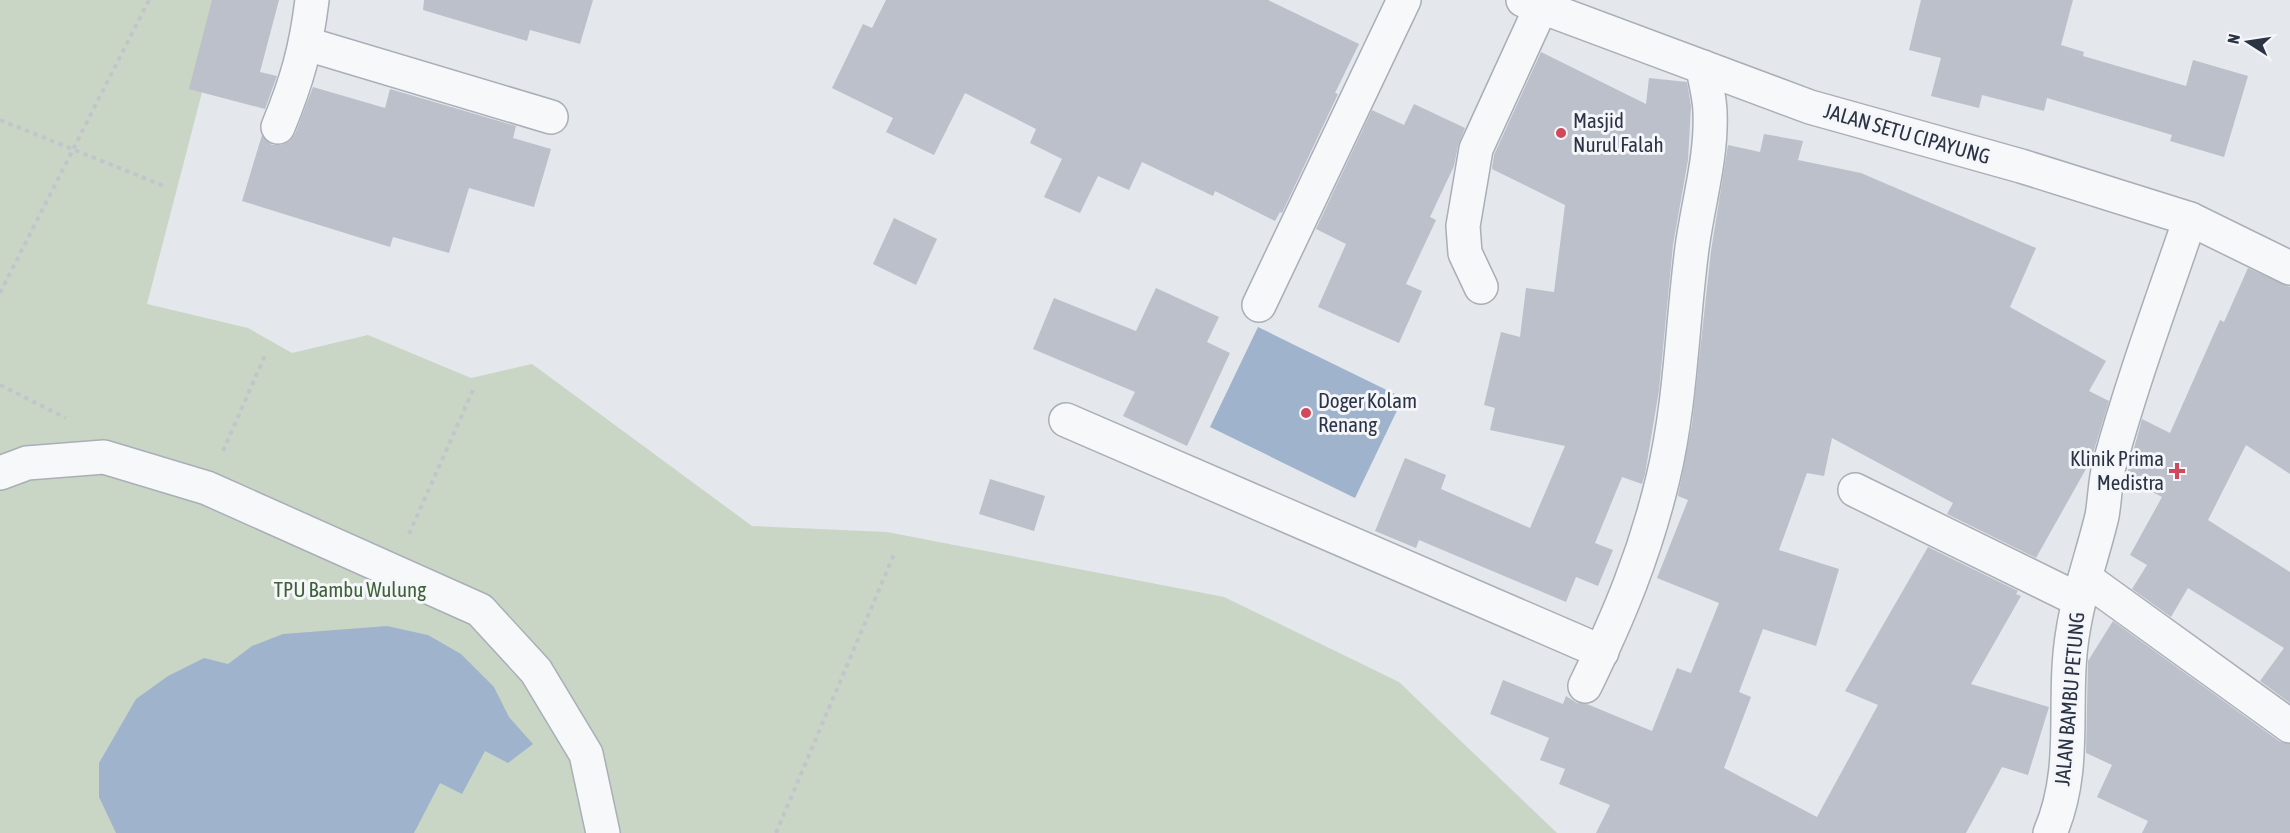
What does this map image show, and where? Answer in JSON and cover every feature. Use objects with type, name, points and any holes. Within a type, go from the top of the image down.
[{"type":"street","points":[[278,127],[297,81],[307,44],[312,0]]},
{"type":"street","points":[[1259,304],[1404,0]]},
{"type":"street","points":[[1481,287],[1465,253],[1463,226],[1476,149],[1532,3]]},
{"type":"street","name":"JALAN SETU CIPAYUNG","points":[[1532,3],[1810,107],[2021,166],[2190,219],[2290,268]]},
{"type":"street","points":[[307,44],[551,117]]},
{"type":"street","points":[[1585,686],[1621,613],[1644,549],[1664,476],[1707,148],[1710,112],[1703,68]]},
{"type":"street","name":"JALAN BAMBU PETUNG","points":[[2050,833],[2057,816],[2069,753],[2067,707],[2070,650],[2082,589],[2102,515],[2109,468],[2130,394],[2190,219]]},
{"type":"street","points":[[1066,420],[1602,652]]},
{"type":"street","points":[[0,473],[27,463],[104,456],[207,488],[480,610],[536,671],[586,754],[603,833]]},
{"type":"street","points":[[1855,490],[2082,589],[2290,726]]},
{"type":"path","points":[[0,293],[149,0]]},
{"type":"path","points":[[0,120],[164,186]]},
{"type":"path","points":[[207,488],[266,352]]},
{"type":"path","points":[[0,385],[70,420],[104,456]]},
{"type":"path","points":[[393,570],[473,390]]},
{"type":"path","points":[[776,833],[895,552]]},
{"type":"green space","name":"TPU Bambu Wulung","points":[[0,0],[226,0],[147,304],[248,328],[292,353],[368,335],[471,378],[532,364],[752,526],[887,532],[1224,597],[1399,682],[1557,833],[0,833]]},
{"type":"water","name":"Doger Kolam Renang","points":[[1258,327],[1403,398],[1355,498],[1210,427]]},
{"type":"water","points":[[387,626],[428,635],[461,654],[494,687],[509,717],[533,744],[508,763],[485,751],[462,794],[440,783],[414,833],[116,833],[99,797],[99,763],[136,699],[168,676],[204,658],[228,664],[252,646],[283,634]]},
{"type":"building","points":[[212,0],[279,0],[260,72],[277,76],[265,109],[189,89]]},
{"type":"building","points":[[424,0],[593,0],[580,44],[530,30],[527,41],[423,10]]},
{"type":"building","points":[[886,0],[1268,0],[1359,44],[1282,213],[1280,212],[1275,221],[1215,191],[1213,196],[1142,162],[1129,190],[1098,176],[1080,213],[1044,197],[1062,159],[1030,143],[1036,129],[965,93],[934,155],[886,132],[893,118],[832,88],[863,24],[872,28]]},
{"type":"building","points":[[1921,0],[2073,0],[2061,45],[2084,52],[2083,56],[2186,86],[2193,60],[2248,76],[2224,157],[2170,141],[2172,135],[2047,98],[2044,111],[1982,95],[1979,108],[1931,96],[1941,58],[1909,50]]},
{"type":"building","points":[[1541,52],[1646,104],[1649,78],[1687,82],[1691,106],[1688,160],[1673,245],[1659,390],[1645,474],[1642,484],[1622,477],[1595,543],[1613,550],[1598,586],[1576,577],[1566,602],[1419,540],[1416,548],[1375,531],[1405,458],[1446,475],[1441,489],[1530,528],[1565,446],[1490,430],[1495,408],[1484,405],[1501,332],[1520,337],[1526,288],[1554,292],[1565,205],[1492,169],[1494,155]]},
{"type":"building","points":[[313,87],[385,108],[390,89],[516,126],[513,138],[551,149],[534,207],[469,188],[449,253],[393,237],[390,247],[242,201],[262,135],[272,145],[281,145],[290,141],[295,134]]},
{"type":"building","points":[[1414,104],[1465,128],[1454,166],[1430,217],[1436,220],[1406,284],[1422,291],[1399,343],[1318,307],[1346,244],[1316,229],[1372,110],[1404,125]]},
{"type":"building","points":[[1764,134],[1803,141],[1798,160],[1861,173],[2036,248],[2010,307],[2106,361],[2089,391],[2109,401],[2091,460],[2036,558],[1947,514],[1953,503],[1832,438],[1824,476],[1807,473],[1779,550],[1839,569],[1816,646],[1763,629],[1739,692],[1751,697],[1724,768],[1817,817],[1878,705],[1845,691],[1928,547],[2018,591],[2016,594],[2021,596],[1971,684],[2049,707],[2028,775],[2002,767],[1966,833],[1596,833],[1610,805],[1559,784],[1565,769],[1540,760],[1549,738],[1490,714],[1503,680],[1563,704],[1566,696],[1577,703],[1587,704],[1652,731],[1677,668],[1691,673],[1719,603],[1657,578],[1688,500],[1678,496],[1692,424],[1711,251],[1728,145],[1760,152]]},
{"type":"building","points":[[894,218],[937,239],[916,285],[873,264]]},
{"type":"building","points":[[2248,268],[2290,287],[2290,474],[2246,445],[2208,520],[2290,572],[2290,703],[2260,681],[2284,648],[2188,588],[2171,617],[2132,589],[2147,565],[2130,555],[2162,497],[2126,478],[2142,419],[2170,433],[2220,320],[2224,322]]},
{"type":"building","points":[[1156,288],[1219,317],[1207,342],[1230,353],[1187,446],[1123,416],[1135,392],[1033,349],[1054,298],[1136,331]]},
{"type":"building","points":[[990,479],[1045,496],[1034,531],[979,514]]},
{"type":"building","points":[[2113,621],[2279,741],[2290,744],[2290,833],[2142,833],[2148,821],[2097,797],[2112,765],[2086,753],[2088,661]]},
{"type":"place","name":"Masjid Nurul Falah","points":[[1561,133]]},
{"type":"place","name":"Doger Kolam Renang","points":[[1306,413]]},
{"type":"place","name":"Klinik Prima Medistra","points":[[2177,471]]}]
